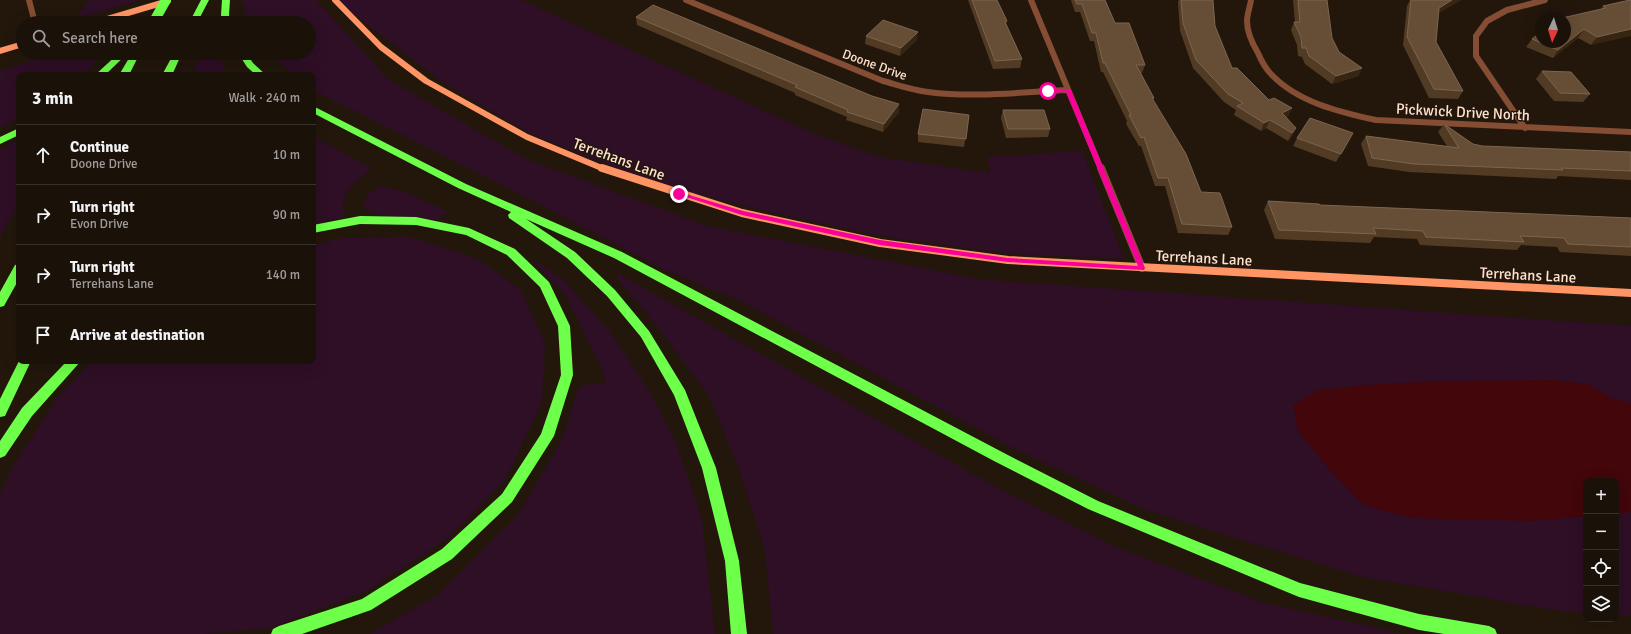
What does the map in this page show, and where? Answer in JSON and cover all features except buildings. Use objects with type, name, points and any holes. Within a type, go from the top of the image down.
[{"type":"highway","points":[[157,16],[166,0]]},
{"type":"highway","points":[[197,16],[205,0]]},
{"type":"highway","points":[[226,0],[226,16]]},
{"type":"highway","points":[[103,72],[116,60]]},
{"type":"highway","points":[[126,72],[132,60]]},
{"type":"highway","points":[[169,72],[175,60]]},
{"type":"highway","points":[[247,60],[258,72]]},
{"type":"highway","points":[[316,111],[462,186],[523,221],[571,255],[611,293],[645,334],[680,394],[709,468],[732,561],[739,634]]},
{"type":"highway","points":[[0,141],[16,133]]},
{"type":"highway","points":[[462,186],[618,255],[992,454],[1093,505],[1299,590],[1419,622],[1489,634]]},
{"type":"highway","points":[[279,634],[366,605],[447,554],[507,498],[548,436],[567,374],[564,326],[545,285],[511,252],[469,232],[416,221],[360,220],[316,228]]},
{"type":"highway","points":[[0,303],[16,274]]},
{"type":"highway","points":[[0,412],[24,364]]},
{"type":"highway","points":[[0,452],[27,412],[72,364]]},
{"type":"main road","points":[[117,16],[171,0]]},
{"type":"main road","name":"Terrehans Lane","points":[[335,0],[381,47],[426,81],[527,137],[611,172],[742,213],[880,242],[1008,260],[1631,293]]},
{"type":"main road","points":[[0,51],[16,46]]},
{"type":"street","points":[[29,0],[33,16]]},
{"type":"street","name":"Doone Drive","points":[[686,0],[883,81],[900,86],[927,92],[959,95],[1068,90]]},
{"type":"street","points":[[1031,0],[1142,268]]},
{"type":"street","name":"Pickwick Drive North","points":[[1251,0],[1247,21],[1250,40],[1265,67],[1273,76],[1299,93],[1327,107],[1352,116],[1376,120],[1631,132]]},
{"type":"street","points":[[1525,128],[1476,56],[1476,36],[1487,21],[1507,10],[1545,0]]},
{"type":"shaded area","points":[[89,0],[141,0],[84,16],[78,16]]},
{"type":"shaded area","points":[[243,0],[316,0],[389,80],[528,160],[707,226],[978,279],[1631,326],[1631,616],[1619,615],[1619,478],[1583,478],[1583,613],[1554,610],[1358,576],[1146,510],[1019,451],[740,301],[663,269],[520,194],[317,92],[316,72],[291,72],[276,60],[316,60],[316,16],[247,16]]},
{"type":"shaded area","points":[[335,0],[521,0],[817,135],[879,157],[990,173],[987,157],[1082,151],[1124,259],[1010,254],[881,236],[751,208],[678,189],[608,165],[531,134],[445,84]]},
{"type":"shaded area","points":[[33,60],[95,60],[93,66],[86,72],[16,72],[16,120],[0,128],[0,71]]},
{"type":"shaded area","points":[[198,60],[220,60],[226,72],[192,72]]},
{"type":"shaded area","points":[[316,138],[372,169],[353,184],[343,199],[344,218],[316,223]]},
{"type":"shaded area","points":[[16,141],[16,208],[0,236],[0,150]]},
{"type":"shaded area","points":[[381,186],[402,191],[449,212],[436,221],[414,217],[387,216],[374,213],[363,205],[368,194]]},
{"type":"shaded area","points":[[410,237],[478,259],[521,290],[545,344],[542,403],[505,480],[448,538],[367,591],[270,628],[205,634],[0,634],[0,495],[12,468],[58,397],[89,364],[316,364],[316,244],[342,238]]},
{"type":"shaded area","points":[[531,259],[562,278],[610,332],[651,394],[675,440],[702,519],[715,634],[369,634],[438,595],[517,516],[562,440],[577,391],[582,385],[605,384],[604,373],[565,294]]},
{"type":"shaded area","points":[[619,274],[994,486],[1116,547],[1261,602],[1404,634],[773,634],[765,550],[740,472],[709,396],[659,329],[617,278]]},
{"type":"shaded area","points":[[1555,380],[1587,384],[1611,398],[1631,403],[1631,512],[1619,514],[1619,478],[1583,478],[1583,516],[1534,521],[1411,518],[1364,505],[1328,468],[1298,431],[1293,405],[1318,390],[1380,384],[1445,381]]},
{"type":"route","points":[[679,194],[742,213],[880,242],[1008,260],[1142,268],[1068,90],[1048,91]]}]
